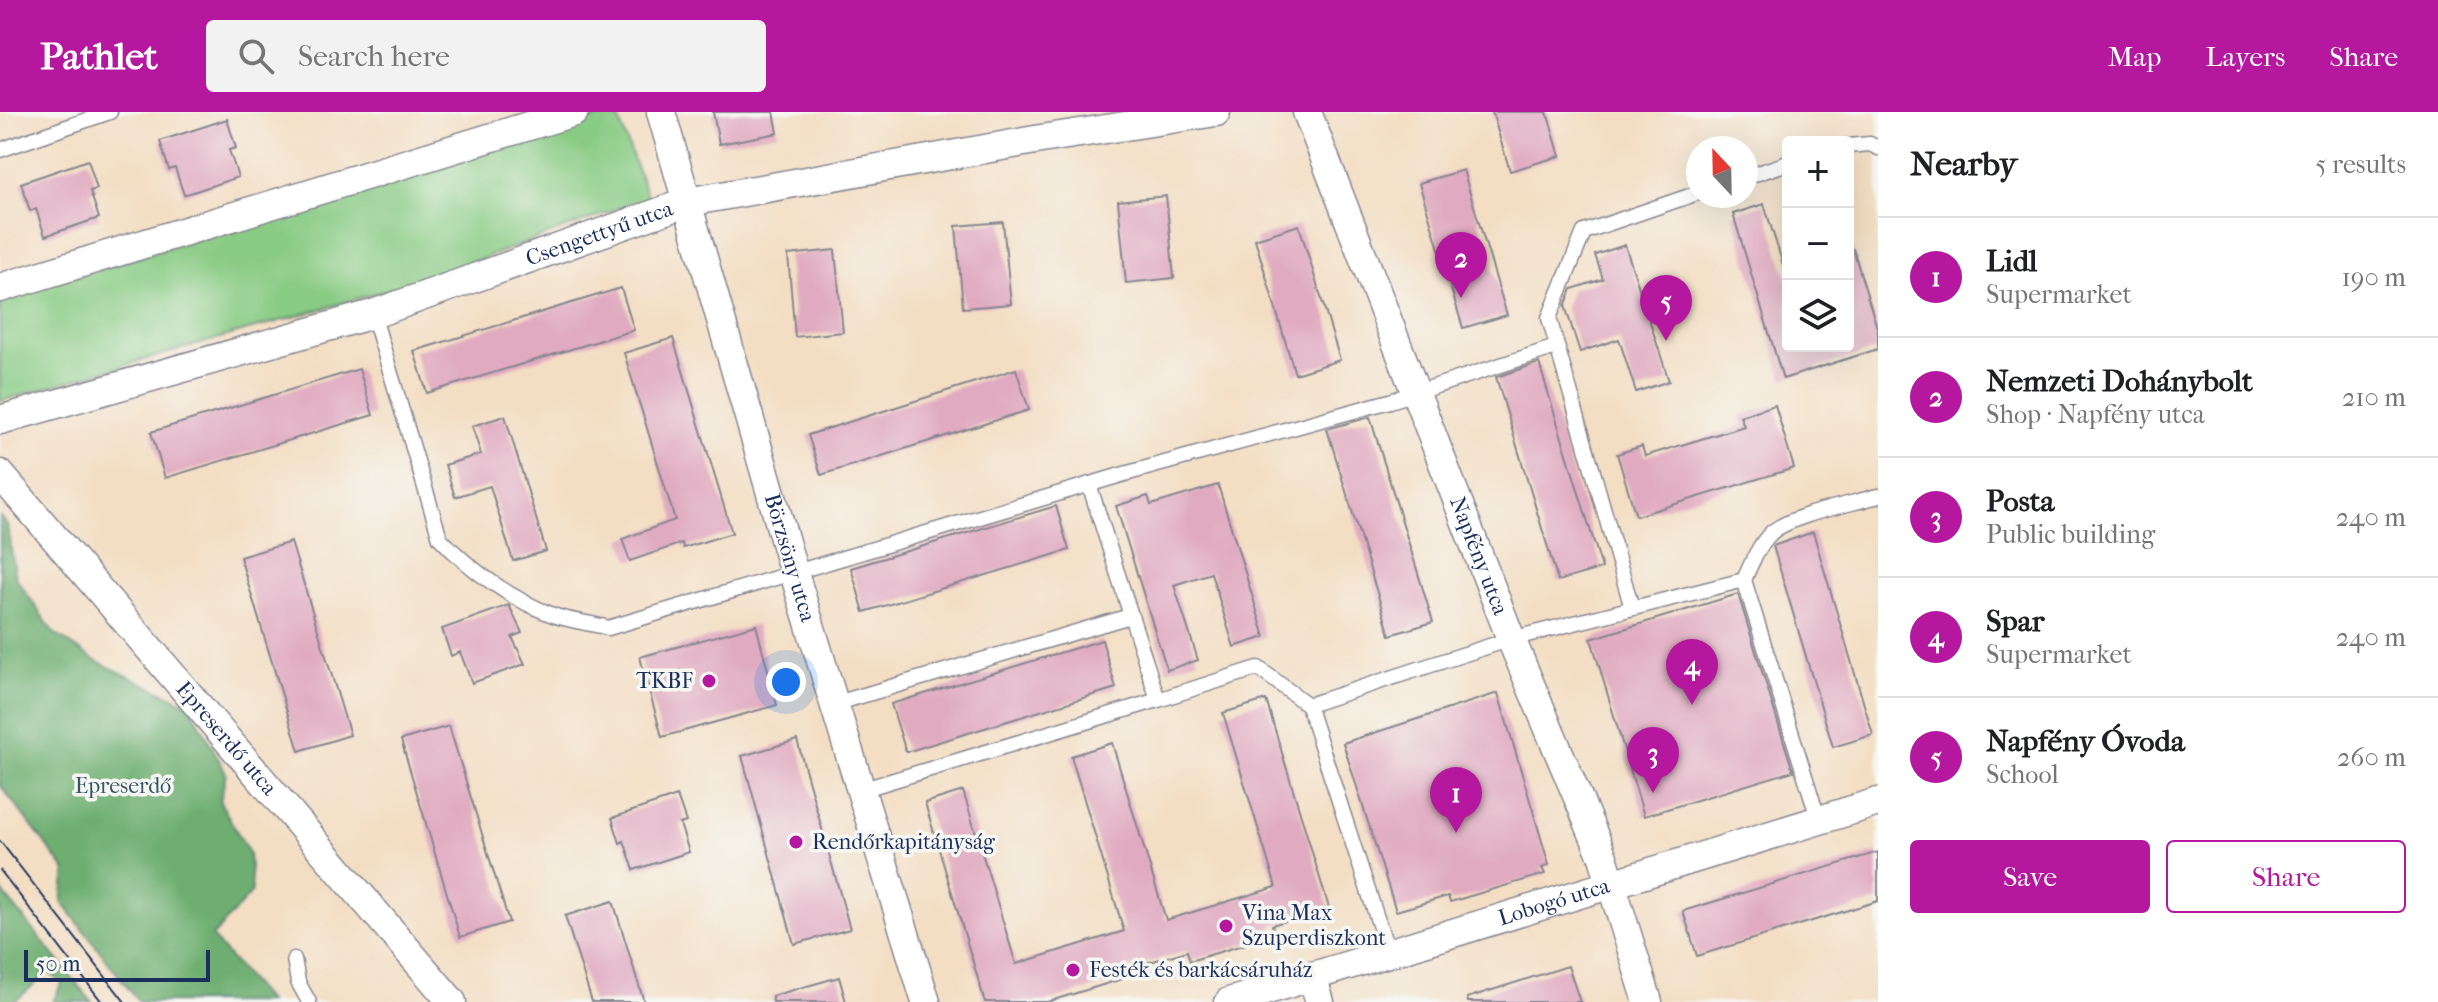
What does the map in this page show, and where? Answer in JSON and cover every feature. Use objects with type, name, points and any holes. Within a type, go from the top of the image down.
[{"type":"street","points":[[0,288],[574,112]]},
{"type":"street","name":"Börzsöny utca","points":[[661,112],[794,573],[926,1002]]},
{"type":"street","name":"Csengettyű utca","points":[[0,420],[373,314],[688,202],[1041,139],[1216,112]]},
{"type":"street","name":"Napfény utca","points":[[1307,112],[1511,639],[1612,884],[1648,1002]]},
{"type":"street","name":"Epreserdő utca","points":[[0,474],[452,1002]]},
{"type":"street","name":"Lobogó utca","points":[[1229,1002],[1316,989],[1388,952],[1878,802]]},
{"type":"lane","points":[[0,150],[110,112]]},
{"type":"lane","points":[[1854,145],[1870,144],[1878,148]]},
{"type":"lane","points":[[1758,173],[1782,165]]},
{"type":"lane","points":[[1632,608],[1549,318],[1584,232],[1686,197]]},
{"type":"lane","points":[[373,314],[440,538],[464,563],[508,591],[553,615],[608,628],[1089,484],[1416,393],[1556,347]]},
{"type":"lane","points":[[1089,484],[1158,700]]},
{"type":"lane","points":[[1819,821],[1744,580],[1756,553],[1771,533],[1789,522],[1878,496]]},
{"type":"lane","points":[[1308,705],[1511,639],[1744,580]]},
{"type":"lane","points":[[834,704],[1130,616]]},
{"type":"lane","points":[[861,790],[1258,668],[1308,705],[1388,952]]},
{"type":"lane","points":[[294,959],[298,982],[309,1002]]},
{"type":"green space","points":[[616,112],[648,198],[430,278],[0,401],[0,299]]},
{"type":"green space","name":"Epreserdő","points":[[0,516],[7,525],[16,578],[54,633],[96,661],[190,705],[226,773],[220,802],[249,853],[252,892],[212,937],[268,1002],[139,1002],[62,902],[66,871],[0,785]]},
{"type":"green space","points":[[0,889],[92,1002],[53,1002],[62,983],[49,972],[14,1002],[0,1002]]},
{"type":"building","points":[[713,112],[774,112],[778,133],[719,144]]},
{"type":"building","points":[[1492,112],[1547,112],[1560,156],[1510,171]]},
{"type":"building","points":[[227,119],[236,148],[229,150],[238,177],[184,195],[175,168],[169,170],[160,141]]},
{"type":"building","points":[[88,160],[97,189],[90,191],[99,218],[45,236],[36,209],[30,211],[21,183]]},
{"type":"building","points":[[1463,170],[1507,315],[1463,328],[1419,183]]},
{"type":"building","points":[[1166,196],[1174,278],[1126,283],[1118,201]]},
{"type":"building","points":[[1764,204],[1782,262],[1782,352],[1854,352],[1854,252],[1878,331],[1878,349],[1783,379],[1733,214]]},
{"type":"building","points":[[1003,222],[1011,304],[963,308],[956,226]]},
{"type":"building","points":[[1299,225],[1340,360],[1295,374],[1255,239]]},
{"type":"building","points":[[1625,245],[1669,381],[1636,392],[1619,339],[1580,352],[1565,306],[1572,289],[1603,279],[1595,255]]},
{"type":"building","points":[[835,250],[843,332],[795,337],[788,255]]},
{"type":"building","points":[[621,288],[634,330],[427,393],[414,351]]},
{"type":"building","points":[[673,338],[732,533],[683,548],[682,543],[630,561],[622,539],[675,520],[624,353]]},
{"type":"building","points":[[1539,363],[1602,568],[1558,581],[1496,377]]},
{"type":"building","points":[[359,369],[373,415],[165,478],[151,432]]},
{"type":"building","points":[[1016,369],[1029,410],[821,475],[808,435]]},
{"type":"building","points":[[1775,405],[1794,468],[1636,516],[1617,454],[1642,446],[1645,456],[1744,426],[1740,416]]},
{"type":"building","points":[[505,416],[546,551],[513,561],[490,486],[455,497],[445,465],[481,454],[472,426]]},
{"type":"building","points":[[1370,417],[1433,622],[1390,635],[1327,429]]},
{"type":"building","points":[[1218,485],[1265,637],[1234,647],[1211,573],[1174,585],[1198,660],[1167,670],[1116,506],[1148,496],[1151,505]]},
{"type":"building","points":[[1056,506],[1069,550],[864,612],[851,568]]},
{"type":"building","points":[[1813,532],[1873,735],[1833,747],[1773,546]]},
{"type":"building","points":[[291,542],[350,735],[299,751],[240,557]]},
{"type":"building","points":[[1738,594],[1793,771],[1644,816],[1591,639]]},
{"type":"building","points":[[509,605],[522,633],[512,637],[525,664],[472,683],[460,652],[451,656],[442,629]]},
{"type":"building","name":"TKBF","points":[[756,625],[777,705],[662,737],[640,657]]},
{"type":"building","points":[[1102,640],[1116,688],[906,752],[891,704]]},
{"type":"building","points":[[1498,693],[1549,865],[1542,868],[1545,874],[1450,902],[1448,896],[1396,911],[1343,743]]},
{"type":"building","points":[[1266,700],[1329,908],[1272,925],[1275,935],[1190,961],[1187,951],[1120,971],[1122,979],[1047,1002],[985,1002],[925,803],[963,791],[1016,964],[1124,931],[1071,756],[1112,743],[1166,920],[1276,887],[1223,713]]},
{"type":"building","points":[[449,726],[509,922],[460,937],[401,740]]},
{"type":"building","name":"Rendőrkapitányság","points":[[797,740],[850,929],[794,944],[742,756]]},
{"type":"building","points":[[677,796],[686,822],[680,824],[689,852],[634,870],[612,818]]},
{"type":"building","points":[[1878,852],[1878,901],[1697,956],[1683,911]]},
{"type":"building","points":[[613,901],[644,1002],[592,1002],[565,916]]},
{"type":"building","points":[[1568,966],[1580,1002],[1468,1002],[1467,998]]},
{"type":"building","points":[[839,977],[846,1002],[773,1002],[772,996]]},
{"type":"tram line","points":[[0,841],[125,1002]]},
{"type":"tram line","points":[[0,870],[102,1002]]},
{"type":"place","name":"Nemzeti Dohánybolt","points":[[1461,298]]},
{"type":"place","name":"Napfény Óvoda","points":[[1666,341]]},
{"type":"place","name":"TKBF","points":[[709,681]]},
{"type":"place","name":"Spar","points":[[1692,705]]},
{"type":"place","name":"Posta","points":[[1653,793]]},
{"type":"place","name":"Lidl","points":[[1456,833]]},
{"type":"place","name":"Rendőrkapitányság","points":[[796,842]]},
{"type":"place","name":"Vina Max Szuperdiszkont","points":[[1226,926]]},
{"type":"place","name":"Festék és barkácsáruház","points":[[1073,970]]}]
